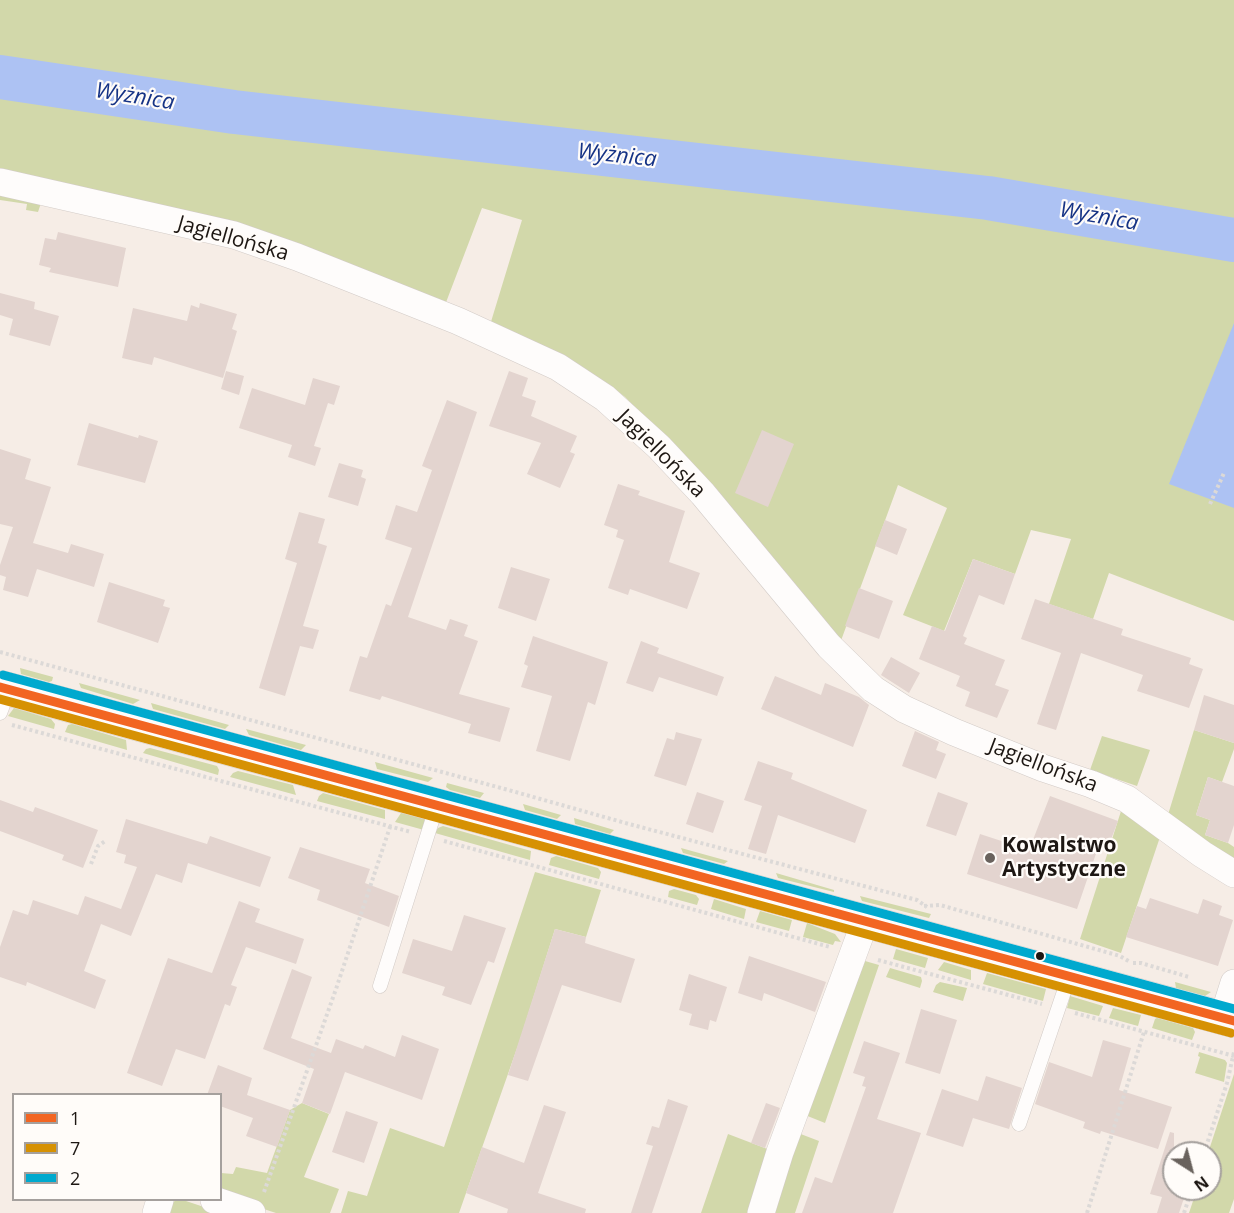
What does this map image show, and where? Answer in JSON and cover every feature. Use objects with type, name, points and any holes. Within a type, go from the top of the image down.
[{"type":"street","name":"Jagiellońska","points":[[0,182],[234,235],[297,257],[458,321],[558,367],[604,398],[667,455],[703,494],[829,646],[873,689],[904,709],[954,732],[1127,799],[1202,854],[1234,874]]},
{"type":"street","points":[[3,697],[399,795],[1228,1019],[1234,983]]},
{"type":"street","points":[[761,1213],[780,1152],[865,922]]},
{"type":"street","points":[[222,1201],[257,1204]]},
{"type":"lane","points":[[380,986],[437,805]]},
{"type":"lane","points":[[1019,1124],[1069,977]]},
{"type":"path","points":[[1210,504],[1224,473]]},
{"type":"path","points":[[0,652],[512,790],[629,824],[917,900],[934,912]]},
{"type":"path","points":[[11,725],[1234,1055],[1208,1141]]},
{"type":"path","points":[[257,1204],[329,1011],[399,795]]},
{"type":"path","points":[[91,864],[98,846],[105,842]]},
{"type":"path","points":[[1123,963],[1141,963],[1194,978]]},
{"type":"path","points":[[1087,1213],[1154,1000]]},
{"type":"green space","points":[[0,0],[1234,0],[1234,621],[1109,573],[1093,619],[1049,604],[1071,539],[1031,530],[1015,574],[973,559],[944,631],[903,615],[947,508],[898,485],[839,646],[691,468],[625,397],[609,385],[490,325],[522,220],[482,208],[445,305],[0,176]]},
{"type":"green space","points":[[0,195],[41,203],[38,212],[26,210],[27,204],[0,200]]},
{"type":"green space","points":[[20,668],[53,677],[52,681],[21,674]]},
{"type":"green space","points":[[79,683],[140,700],[133,704],[81,688]]},
{"type":"green space","points":[[151,703],[229,725],[225,729],[153,709]]},
{"type":"green space","points":[[14,708],[51,719],[55,724],[54,729],[8,716]]},
{"type":"green space","points":[[72,724],[126,740],[127,750],[65,732],[68,725]]},
{"type":"green space","points":[[246,729],[306,745],[301,750],[249,735]]},
{"type":"green space","points":[[1194,730],[1234,743],[1222,782],[1208,777],[1196,815],[1210,820],[1205,835],[1234,847],[1234,860],[1167,818]]},
{"type":"green space","points":[[1102,736],[1150,750],[1137,786],[1090,770]]},
{"type":"green space","points":[[150,748],[217,766],[218,775],[143,753]]},
{"type":"green space","points":[[375,762],[433,778],[428,782],[377,769]]},
{"type":"green space","points":[[238,771],[293,785],[296,795],[230,777]]},
{"type":"green space","points":[[447,783],[484,793],[480,798],[450,790],[446,787]]},
{"type":"green space","points":[[323,793],[385,810],[385,819],[317,801]]},
{"type":"green space","points":[[523,804],[561,815],[557,819],[525,810]]},
{"type":"green space","points":[[1122,808],[1160,837],[1121,953],[1080,939]]},
{"type":"green space","points":[[401,813],[424,819],[426,821],[424,830],[395,822]]},
{"type":"green space","points":[[574,818],[614,830],[610,834],[575,824]]},
{"type":"green space","points":[[443,826],[531,851],[530,860],[435,833]]},
{"type":"green space","points":[[681,848],[728,861],[724,864],[683,853]]},
{"type":"green space","points":[[556,856],[598,868],[601,872],[599,879],[549,865],[551,858]]},
{"type":"green space","points":[[535,872],[601,890],[586,937],[555,929],[521,1037],[459,1213],[341,1213],[348,1191],[367,1196],[390,1128],[444,1147]]},
{"type":"green space","points":[[776,873],[834,890],[834,892],[778,878]]},
{"type":"green space","points":[[674,889],[696,895],[699,899],[697,905],[668,897],[669,891]]},
{"type":"green space","points":[[860,896],[931,914],[929,918],[862,901]]},
{"type":"green space","points":[[714,899],[746,909],[744,919],[711,909]]},
{"type":"green space","points":[[760,911],[792,920],[789,931],[756,922]]},
{"type":"green space","points":[[807,923],[835,934],[841,942],[835,941],[833,945],[803,937]]},
{"type":"green space","points":[[896,949],[928,958],[925,968],[893,959]]},
{"type":"green space","points":[[865,961],[879,965],[825,1123],[805,1115]]},
{"type":"green space","points":[[944,962],[971,970],[971,980],[938,970]]},
{"type":"green space","points":[[890,968],[921,977],[920,988],[886,977]]},
{"type":"green space","points":[[987,973],[1046,989],[1043,1001],[983,984]]},
{"type":"green space","points":[[940,982],[967,988],[963,1001],[933,992]]},
{"type":"green space","points":[[1175,982],[1211,992],[1205,996],[1176,988]]},
{"type":"green space","points":[[1070,996],[1103,1006],[1099,1016],[1067,1008]]},
{"type":"green space","points":[[1113,1008],[1141,1015],[1138,1026],[1109,1018]]},
{"type":"green space","points":[[1157,1018],[1193,1028],[1195,1032],[1192,1040],[1152,1028]]},
{"type":"green space","points":[[1199,1052],[1225,1060],[1227,1063],[1224,1082],[1195,1073],[1200,1057]]},
{"type":"green space","points":[[1234,1074],[1234,1199],[1229,1213],[1189,1213],[1193,1201],[1222,1201],[1222,1141],[1212,1141]]},
{"type":"green space","points":[[302,1103],[329,1114],[304,1177],[339,1189],[330,1213],[276,1213],[222,1195],[222,1173],[233,1174],[236,1167],[267,1173],[290,1110]]},
{"type":"green space","points":[[798,1133],[819,1141],[795,1213],[773,1213]]},
{"type":"green space","points":[[728,1134],[770,1150],[751,1213],[701,1213]]},
{"type":"green space","points":[[186,1201],[222,1213],[168,1213],[173,1202]]},
{"type":"water","points":[[1234,323],[1234,508],[1169,484]]},
{"type":"building","points":[[58,232],[126,248],[118,287],[49,272],[51,268],[39,265],[45,238],[56,240]]},
{"type":"building","points":[[0,293],[35,302],[34,309],[59,316],[50,346],[9,335],[13,319],[0,315]]},
{"type":"building","points":[[200,303],[237,314],[232,329],[237,331],[223,378],[154,357],[152,365],[122,358],[133,308],[187,321],[191,305],[199,308]]},
{"type":"building","points":[[226,371],[244,376],[239,395],[221,389]]},
{"type":"building","points":[[509,371],[528,378],[522,396],[536,401],[531,416],[577,436],[570,452],[575,454],[560,488],[527,474],[541,443],[489,426]]},
{"type":"building","points":[[313,378],[340,386],[334,405],[328,403],[314,446],[321,448],[315,466],[288,457],[292,445],[239,428],[252,388],[305,405]]},
{"type":"building","points":[[447,400],[477,412],[408,617],[446,630],[450,619],[468,625],[464,636],[478,641],[459,694],[510,708],[500,742],[468,733],[471,724],[382,696],[380,700],[349,691],[360,656],[367,658],[386,604],[391,606],[412,548],[385,539],[396,505],[417,512],[432,470],[422,466]]},
{"type":"building","points":[[89,423],[138,438],[139,435],[158,441],[145,483],[77,465]]},
{"type":"building","points":[[762,430],[794,444],[768,507],[735,493]]},
{"type":"building","points":[[0,449],[31,459],[25,479],[51,487],[33,543],[68,553],[71,544],[104,554],[94,587],[37,569],[28,597],[3,590],[6,577],[0,575],[0,565],[13,527],[0,524]]},
{"type":"building","points":[[339,463],[363,470],[361,477],[366,479],[358,506],[328,497]]},
{"type":"building","points":[[618,484],[640,491],[638,495],[685,511],[669,562],[700,573],[687,609],[630,589],[628,595],[608,588],[624,540],[616,537],[618,530],[604,525]]},
{"type":"building","points":[[299,512],[325,519],[318,543],[327,546],[303,626],[319,630],[313,649],[300,646],[285,696],[259,688],[297,563],[285,559]]},
{"type":"building","points":[[885,520],[907,529],[897,555],[875,546]]},
{"type":"building","points":[[973,559],[1015,574],[1004,605],[979,595],[963,636],[967,638],[964,644],[1005,660],[995,685],[1009,690],[997,718],[965,706],[970,692],[956,686],[960,676],[919,659],[932,626],[945,631]]},
{"type":"building","points":[[511,567],[550,579],[536,621],[498,608]]},
{"type":"building","points":[[109,582],[165,600],[163,606],[170,608],[158,643],[97,622]]},
{"type":"building","points":[[859,588],[893,601],[879,639],[845,626]]},
{"type":"building","points":[[1035,599],[1123,629],[1121,635],[1191,658],[1189,664],[1203,669],[1189,708],[1137,691],[1143,675],[1081,653],[1056,730],[1037,724],[1061,653],[1021,639]]},
{"type":"building","points":[[533,636],[608,662],[595,705],[588,702],[570,761],[536,751],[552,696],[521,687],[528,666],[524,664]]},
{"type":"building","points":[[641,641],[659,648],[657,653],[724,677],[717,696],[659,677],[653,692],[626,683]]},
{"type":"building","points":[[891,657],[920,673],[909,693],[881,675]]},
{"type":"building","points":[[775,676],[821,695],[825,683],[859,697],[869,705],[853,747],[761,709]]},
{"type":"building","points":[[1204,695],[1234,705],[1234,743],[1194,730]]},
{"type":"building","points":[[915,731],[939,742],[936,750],[946,754],[936,779],[902,766]]},
{"type":"building","points":[[676,732],[702,739],[686,786],[654,776],[667,738],[674,740]]},
{"type":"building","points":[[758,761],[793,773],[791,779],[867,810],[855,843],[778,815],[766,854],[748,849],[762,806],[744,800]]},
{"type":"building","points":[[1208,777],[1234,786],[1234,825],[1228,843],[1205,835],[1210,820],[1196,815]]},
{"type":"building","points":[[697,792],[724,801],[713,833],[686,824]]},
{"type":"building","points":[[938,792],[968,803],[956,836],[926,826]]},
{"type":"building","points":[[1050,796],[1118,821],[1110,842],[1101,839],[1077,909],[967,874],[980,834],[1029,850]]},
{"type":"building","points":[[0,800],[33,812],[35,807],[98,830],[83,868],[62,860],[64,855],[0,831]]},
{"type":"building","points":[[126,819],[207,844],[210,836],[271,857],[260,887],[188,863],[182,883],[156,874],[131,936],[101,924],[84,971],[106,980],[95,1009],[27,982],[26,986],[0,977],[0,947],[13,910],[28,915],[33,900],[78,915],[85,896],[121,909],[137,867],[124,863],[126,855],[116,852]]},
{"type":"building","points":[[300,847],[370,869],[365,883],[399,896],[389,927],[317,900],[320,890],[288,878]]},
{"type":"building","points":[[1150,898],[1198,914],[1203,899],[1222,906],[1219,915],[1233,920],[1218,966],[1126,937],[1137,906],[1146,909]]},
{"type":"building","points":[[239,901],[260,909],[255,922],[304,939],[296,964],[246,947],[231,985],[237,987],[230,1006],[225,1004],[205,1059],[176,1049],[162,1086],[127,1073],[168,958],[212,973]]},
{"type":"building","points":[[464,915],[506,928],[494,963],[488,961],[471,1005],[442,995],[445,987],[402,973],[413,939],[452,951]]},
{"type":"building","points":[[555,929],[586,937],[585,943],[635,959],[621,1003],[562,985],[528,1081],[508,1075]]},
{"type":"building","points":[[749,956],[826,982],[815,1012],[764,993],[762,1001],[738,993]]},
{"type":"building","points":[[292,969],[312,977],[291,1038],[331,1053],[336,1039],[363,1049],[365,1045],[395,1057],[402,1035],[439,1049],[422,1100],[345,1072],[330,1114],[302,1103],[314,1069],[263,1049]]},
{"type":"building","points":[[689,974],[727,987],[716,1022],[710,1020],[708,1030],[689,1025],[692,1014],[679,1010]]},
{"type":"building","points":[[921,1009],[957,1020],[940,1074],[905,1063]]},
{"type":"building","points":[[1103,1040],[1131,1048],[1119,1090],[1172,1107],[1158,1149],[1101,1131],[1100,1134],[1083,1128],[1085,1122],[1035,1104],[1049,1062],[1092,1077]]},
{"type":"building","points":[[864,1041],[900,1053],[877,1119],[921,1133],[893,1213],[802,1213],[815,1177],[832,1183],[866,1087],[862,1086],[865,1077],[853,1073]]},
{"type":"building","points":[[218,1065],[252,1078],[247,1095],[290,1110],[277,1147],[246,1136],[253,1118],[222,1107],[222,1093],[208,1093]]},
{"type":"building","points":[[986,1076],[1022,1088],[1009,1129],[973,1118],[975,1112],[963,1147],[926,1135],[942,1089],[978,1101]]},
{"type":"building","points":[[668,1099],[688,1106],[652,1213],[631,1213],[653,1146],[646,1144],[652,1126],[659,1128]]},
{"type":"building","points":[[766,1103],[780,1108],[765,1148],[751,1143]]},
{"type":"building","points":[[544,1105],[566,1112],[538,1193],[586,1209],[585,1213],[507,1213],[508,1209],[466,1193],[482,1147],[524,1163]]},
{"type":"building","points":[[346,1111],[378,1122],[364,1163],[332,1152]]},
{"type":"building","points":[[1170,1132],[1174,1133],[1174,1141],[1167,1141]]},
{"type":"building","points":[[1162,1157],[1162,1197],[1150,1194]]},
{"type":"building","points":[[1162,1197],[1162,1201],[1183,1201],[1179,1213],[1157,1213]]},
{"type":"waterway","name":"Wyżnica","points":[[0,77],[234,112],[988,198],[1234,240]]},
{"type":"transit line","name":"2","points":[[3,675],[1234,1009]]},
{"type":"transit line","name":"1","points":[[0,687],[1234,1021]]},
{"type":"transit line","name":"7","points":[[0,699],[1231,1033]]},
{"type":"place","name":"Kowalstwo Artystyczne","points":[[990,858]]}]
